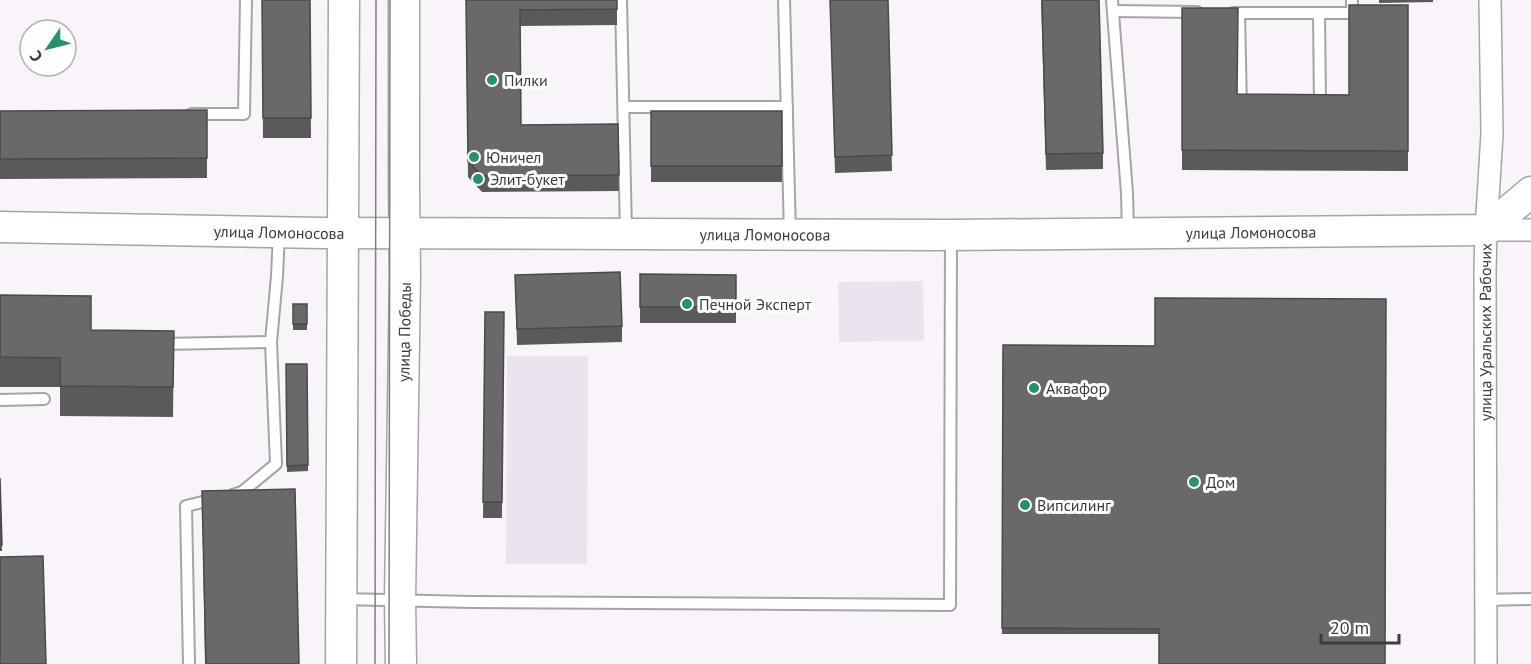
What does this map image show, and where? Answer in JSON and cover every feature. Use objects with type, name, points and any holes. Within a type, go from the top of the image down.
[{"type":"street","points":[[341,664],[344,0]]},
{"type":"street","name":"улица Победы","points":[[401,664],[405,275],[404,0]]},
{"type":"street","name":"улица Уральских Рабочих","points":[[1486,664],[1486,230],[1492,134],[1490,0]]},
{"type":"street","points":[[1486,230],[1531,192]]},
{"type":"street","name":"улица Ломоносова","points":[[0,227],[279,232],[951,235],[1531,230]]},
{"type":"lane","points":[[184,114],[244,114],[246,0]]},
{"type":"lane","points":[[621,0],[626,233]]},
{"type":"lane","points":[[784,0],[790,234]]},
{"type":"lane","points":[[1128,233],[1127,193],[1112,6],[1239,13],[1352,13],[1352,0]]},
{"type":"lane","points":[[1239,13],[1240,108],[1252,108]]},
{"type":"lane","points":[[1309,107],[1320,107],[1319,13]]},
{"type":"lane","points":[[624,107],[787,107]]},
{"type":"lane","points":[[189,664],[186,506],[243,492],[276,464],[271,342],[279,232]]},
{"type":"lane","points":[[341,599],[950,605],[951,235]]},
{"type":"lane","points":[[147,344],[271,342]]},
{"type":"lane","points":[[0,400],[44,399]]},
{"type":"lane","points":[[1485,600],[1531,599]]},
{"type":"shaded area","points":[[923,281],[924,341],[839,342],[838,282]]},
{"type":"shaded area","points":[[507,356],[588,356],[587,564],[506,564]]},
{"type":"building","points":[[262,0],[310,0],[311,118],[263,118]]},
{"type":"building","points":[[466,0],[617,0],[617,9],[520,10],[521,125],[618,124],[619,175],[482,176],[468,161]]},
{"type":"building","points":[[830,0],[888,0],[892,155],[835,157]]},
{"type":"building","points":[[1042,0],[1099,0],[1103,153],[1046,154]]},
{"type":"building","points":[[1349,5],[1408,5],[1408,151],[1182,150],[1182,8],[1238,8],[1237,94],[1349,95]]},
{"type":"building","points":[[207,110],[207,158],[0,159],[0,111]]},
{"type":"building","points":[[651,111],[782,111],[782,166],[651,166]]},
{"type":"building","points":[[620,272],[622,326],[517,329],[515,275]]},
{"type":"building","points":[[640,274],[736,275],[736,307],[640,307]]},
{"type":"building","points":[[0,295],[91,296],[91,330],[174,331],[173,387],[60,386],[60,358],[0,357]]},
{"type":"building","name":"Дом","points":[[1155,298],[1386,299],[1385,664],[1159,664],[1159,629],[1002,628],[1003,345],[1155,346]]},
{"type":"building","points":[[293,304],[307,304],[307,324],[293,324]]},
{"type":"building","points":[[485,312],[504,312],[502,502],[483,502]]},
{"type":"building","points":[[286,364],[307,364],[308,465],[287,466]]},
{"type":"building","points":[[0,478],[2,545],[0,545]]},
{"type":"building","points":[[295,489],[299,664],[206,664],[202,491]]},
{"type":"building","points":[[43,556],[46,664],[0,664],[0,557]]},
{"type":"tram line","points":[[375,664],[376,0]]},
{"type":"tram line","points":[[389,664],[390,0]]},
{"type":"place","name":"Пилки","points":[[492,80]]},
{"type":"place","name":"Юничел","points":[[474,157]]},
{"type":"place","name":"Элит-букет","points":[[478,179]]},
{"type":"place","name":"Печной Эксперт","points":[[687,304]]},
{"type":"place","name":"Аквафор","points":[[1034,388]]},
{"type":"place","name":"Дом","points":[[1194,482]]},
{"type":"place","name":"Випсилинг","points":[[1025,505]]}]
